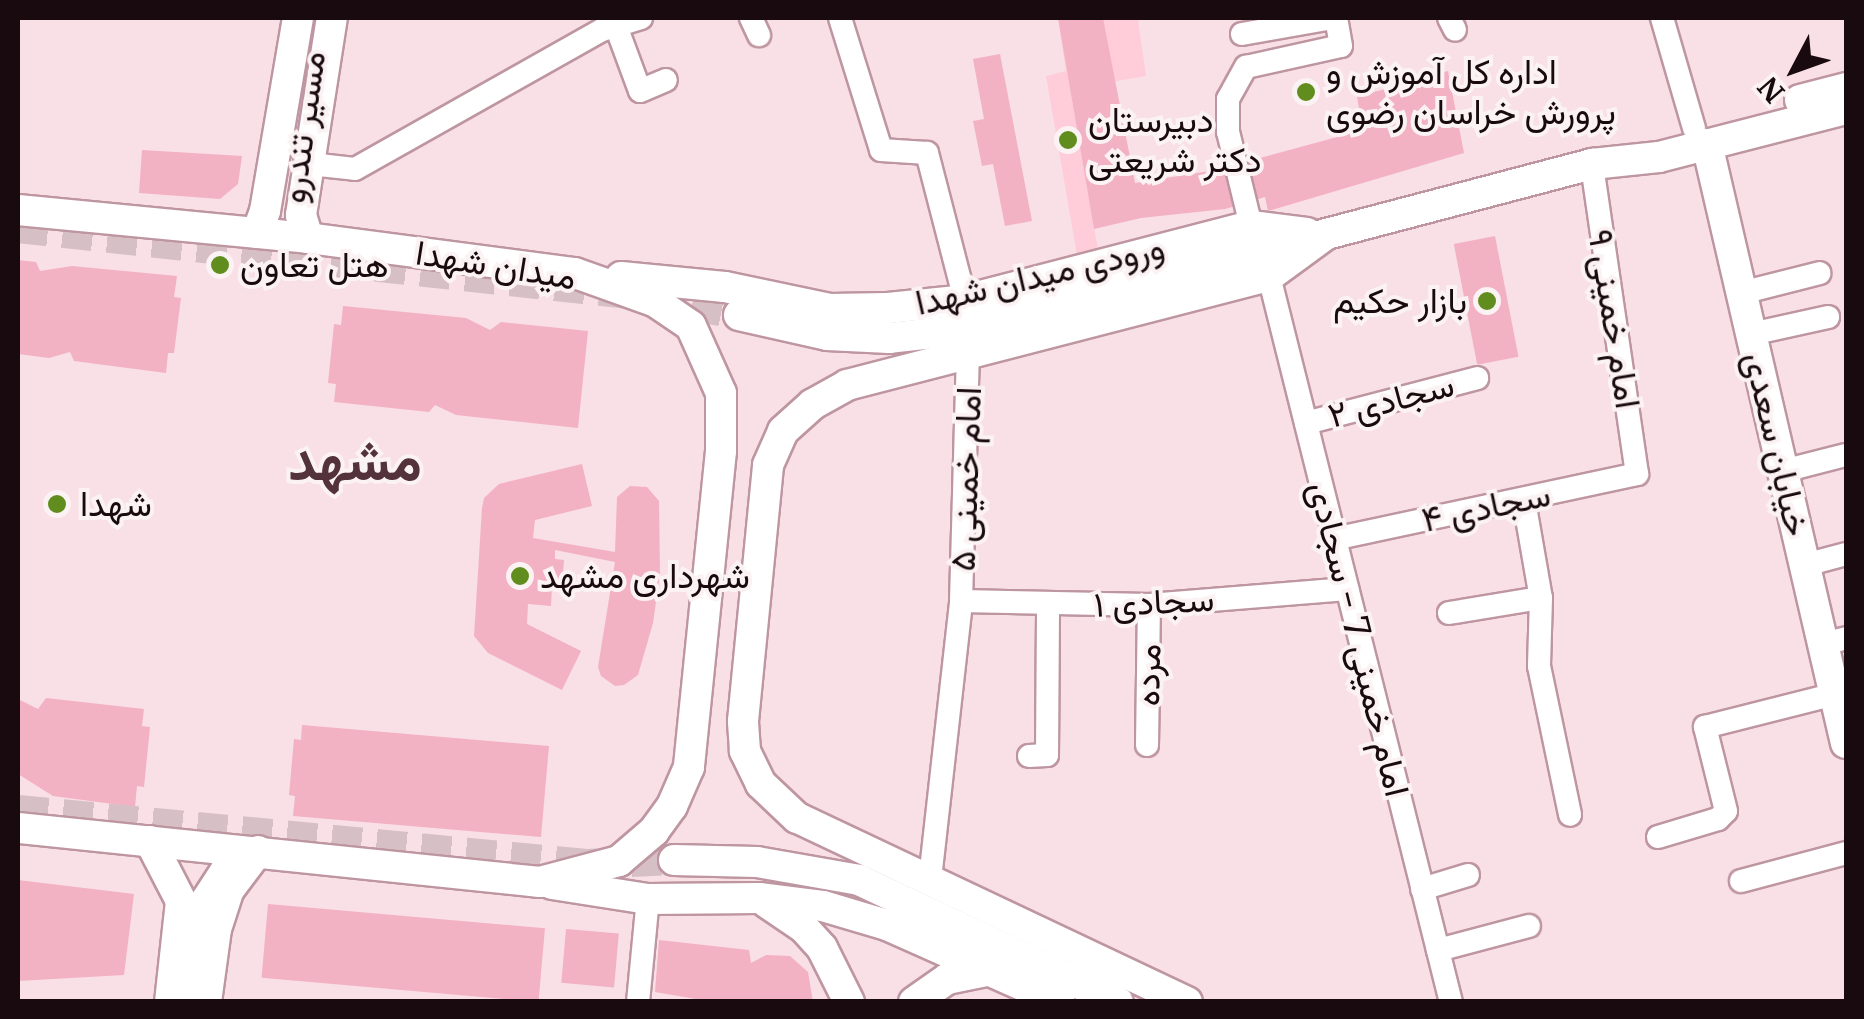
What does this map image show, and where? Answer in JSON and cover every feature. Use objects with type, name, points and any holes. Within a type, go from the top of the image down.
[{"type":"main road","points":[[257,233],[265,212],[298,18]]},
{"type":"main road","points":[[300,237],[332,18]]},
{"type":"main road","points":[[740,315],[827,334],[889,338],[962,330],[1592,164],[1659,157],[1700,136],[1846,88]]},
{"type":"main road","points":[[1700,136],[1846,109]]},
{"type":"main road","name":"خیابان سعدی","points":[[1700,136],[1742,294],[1805,565],[1835,641],[1846,743]]},
{"type":"main road","name":"میدان شهدا","points":[[18,210],[300,237],[575,273],[656,302],[691,326],[721,393],[721,451],[688,767],[672,806],[654,831],[619,860],[540,882],[18,828]]},
{"type":"main road","points":[[1188,1002],[930,879],[858,849],[782,806],[761,784],[746,751],[743,722],[768,465],[784,431],[813,404],[847,385],[968,356],[1259,252]]},
{"type":"main road","name":"ورودی میدان شهدا","points":[[575,273],[725,287],[830,309],[964,300],[1259,252]]},
{"type":"main road","points":[[150,842],[181,901],[170,1002]]},
{"type":"main road","points":[[206,1002],[216,929],[228,891],[258,851]]},
{"type":"main road","points":[[674,860],[757,862],[859,880],[1118,1002]]},
{"type":"main road","points":[[540,882],[648,898],[759,898],[823,906],[887,926],[1060,1002]]},
{"type":"main road","points":[[759,898],[804,928],[822,948],[849,1002]]},
{"type":"main road","points":[[914,1002],[947,980],[992,970]]},
{"type":"street","name":"مسیر تندرو","points":[[300,237],[290,214],[318,18]]},
{"type":"street","points":[[310,164],[355,169],[616,26],[641,18]]},
{"type":"street","points":[[840,18],[881,150],[928,153],[964,300]]},
{"type":"street","points":[[1242,34],[1334,18]]},
{"type":"street","name":"امام خمینی 7 - سجادی","points":[[1334,18],[1342,46],[1246,67],[1228,100],[1228,132],[1306,423],[1451,1002]]},
{"type":"street","points":[[1668,18],[1700,136]]},
{"type":"street","points":[[616,26],[640,91],[666,80]]},
{"type":"street","name":"امام خمینی ۹","points":[[1592,164],[1637,474]]},
{"type":"street","points":[[1742,294],[1820,273]]},
{"type":"street","points":[[1751,334],[1828,317]]},
{"type":"street","name":"امام خمینی ۵","points":[[930,879],[961,602],[968,356]]},
{"type":"street","name":"سجادی ۲","points":[[1306,423],[1477,378]]},
{"type":"street","points":[[1783,471],[1846,455]]},
{"type":"street","name":"سجادی ۴","points":[[1334,539],[1637,474]]},
{"type":"street","points":[[1524,500],[1542,598],[1538,666],[1570,814]]},
{"type":"street","points":[[1805,565],[1846,554]]},
{"type":"street","name":"سجادی ۱","points":[[961,602],[1149,605],[1347,589]]},
{"type":"street","points":[[1449,613],[1542,598]]},
{"type":"street","name":"مرده","points":[[1147,745],[1149,605]]},
{"type":"street","points":[[1030,756],[1047,755],[1048,606]]},
{"type":"street","points":[[1658,836],[1718,819],[1726,811],[1705,727],[1838,688]]},
{"type":"street","points":[[189,1002],[203,898],[222,869],[258,851]]},
{"type":"street","points":[[1741,881],[1846,853]]},
{"type":"street","points":[[1422,889],[1468,875]]},
{"type":"street","points":[[638,1002],[648,898]]},
{"type":"street","points":[[1438,950],[1529,926]]},
{"type":"shaded area","name":"دبیرستان دکتر شریعتی","points":[[1058,18],[1148,18],[1138,19],[1146,76],[1070,89],[1098,250],[1077,255],[1046,76],[1066,71]]},
{"type":"building","points":[[1058,18],[1103,18],[1135,183],[1216,170],[1363,130],[1357,97],[1448,71],[1464,153],[1268,211],[1265,197],[1225,209],[1141,218],[1094,229]]},
{"type":"building","points":[[1000,54],[1032,221],[1005,226],[993,164],[982,166],[973,121],[984,119],[973,59]]},
{"type":"building","points":[[142,150],[242,156],[238,184],[220,199],[139,193]]},
{"type":"building","name":"بازار حکیم","points":[[1495,236],[1518,357],[1477,365],[1454,244]]},
{"type":"building","points":[[18,260],[36,262],[40,271],[72,266],[177,276],[174,297],[181,298],[174,353],[168,353],[166,373],[74,361],[70,352],[49,358],[18,354]]},
{"type":"building","points":[[343,306],[466,318],[490,330],[501,322],[588,331],[578,428],[456,415],[435,405],[429,412],[334,402],[336,384],[328,383],[334,324],[341,325]]},
{"type":"building","name":"شهرداری مشهد","points":[[582,464],[592,506],[535,520],[533,538],[615,552],[617,497],[630,486],[647,487],[659,501],[660,574],[653,623],[638,675],[615,686],[601,676],[598,667],[615,562],[555,550],[555,559],[564,560],[562,587],[552,586],[551,606],[528,604],[527,624],[581,651],[562,690],[488,653],[474,636],[482,508],[484,498],[499,484]]},
{"type":"building","points":[[46,698],[144,709],[142,726],[150,727],[144,787],[137,786],[135,807],[53,796],[18,774],[18,699],[38,709]]},
{"type":"building","points":[[302,725],[549,746],[541,837],[293,816],[295,796],[289,795],[294,739],[301,740]]},
{"type":"building","points":[[18,880],[134,894],[124,975],[18,981]]},
{"type":"building","points":[[268,904],[545,928],[538,1002],[262,978]]},
{"type":"building","points":[[566,929],[619,934],[614,987],[561,983]]},
{"type":"building","points":[[659,940],[749,950],[751,963],[766,955],[790,956],[808,972],[813,1002],[713,1002],[655,992]]},
{"type":"tunnel","points":[[18,228],[648,296],[739,315]]},
{"type":"tunnel","points":[[18,810],[586,864],[674,860]]},
{"type":"place","name":"اداره کل آموزش و پرورش خراسان رضوی","points":[[1306,92]]},
{"type":"place","name":"دبیرستان دکتر شریعتی","points":[[1068,140]]},
{"type":"place","name":"هتل تعاون","points":[[220,265]]},
{"type":"place","name":"بازار حکیم","points":[[1487,301]]},
{"type":"place","name":"شهدا","points":[[57,504]]},
{"type":"place","name":"شهرداری مشهد","points":[[520,576]]},
{"type":"district","name":"مشهد","points":[[355,461]]}]
